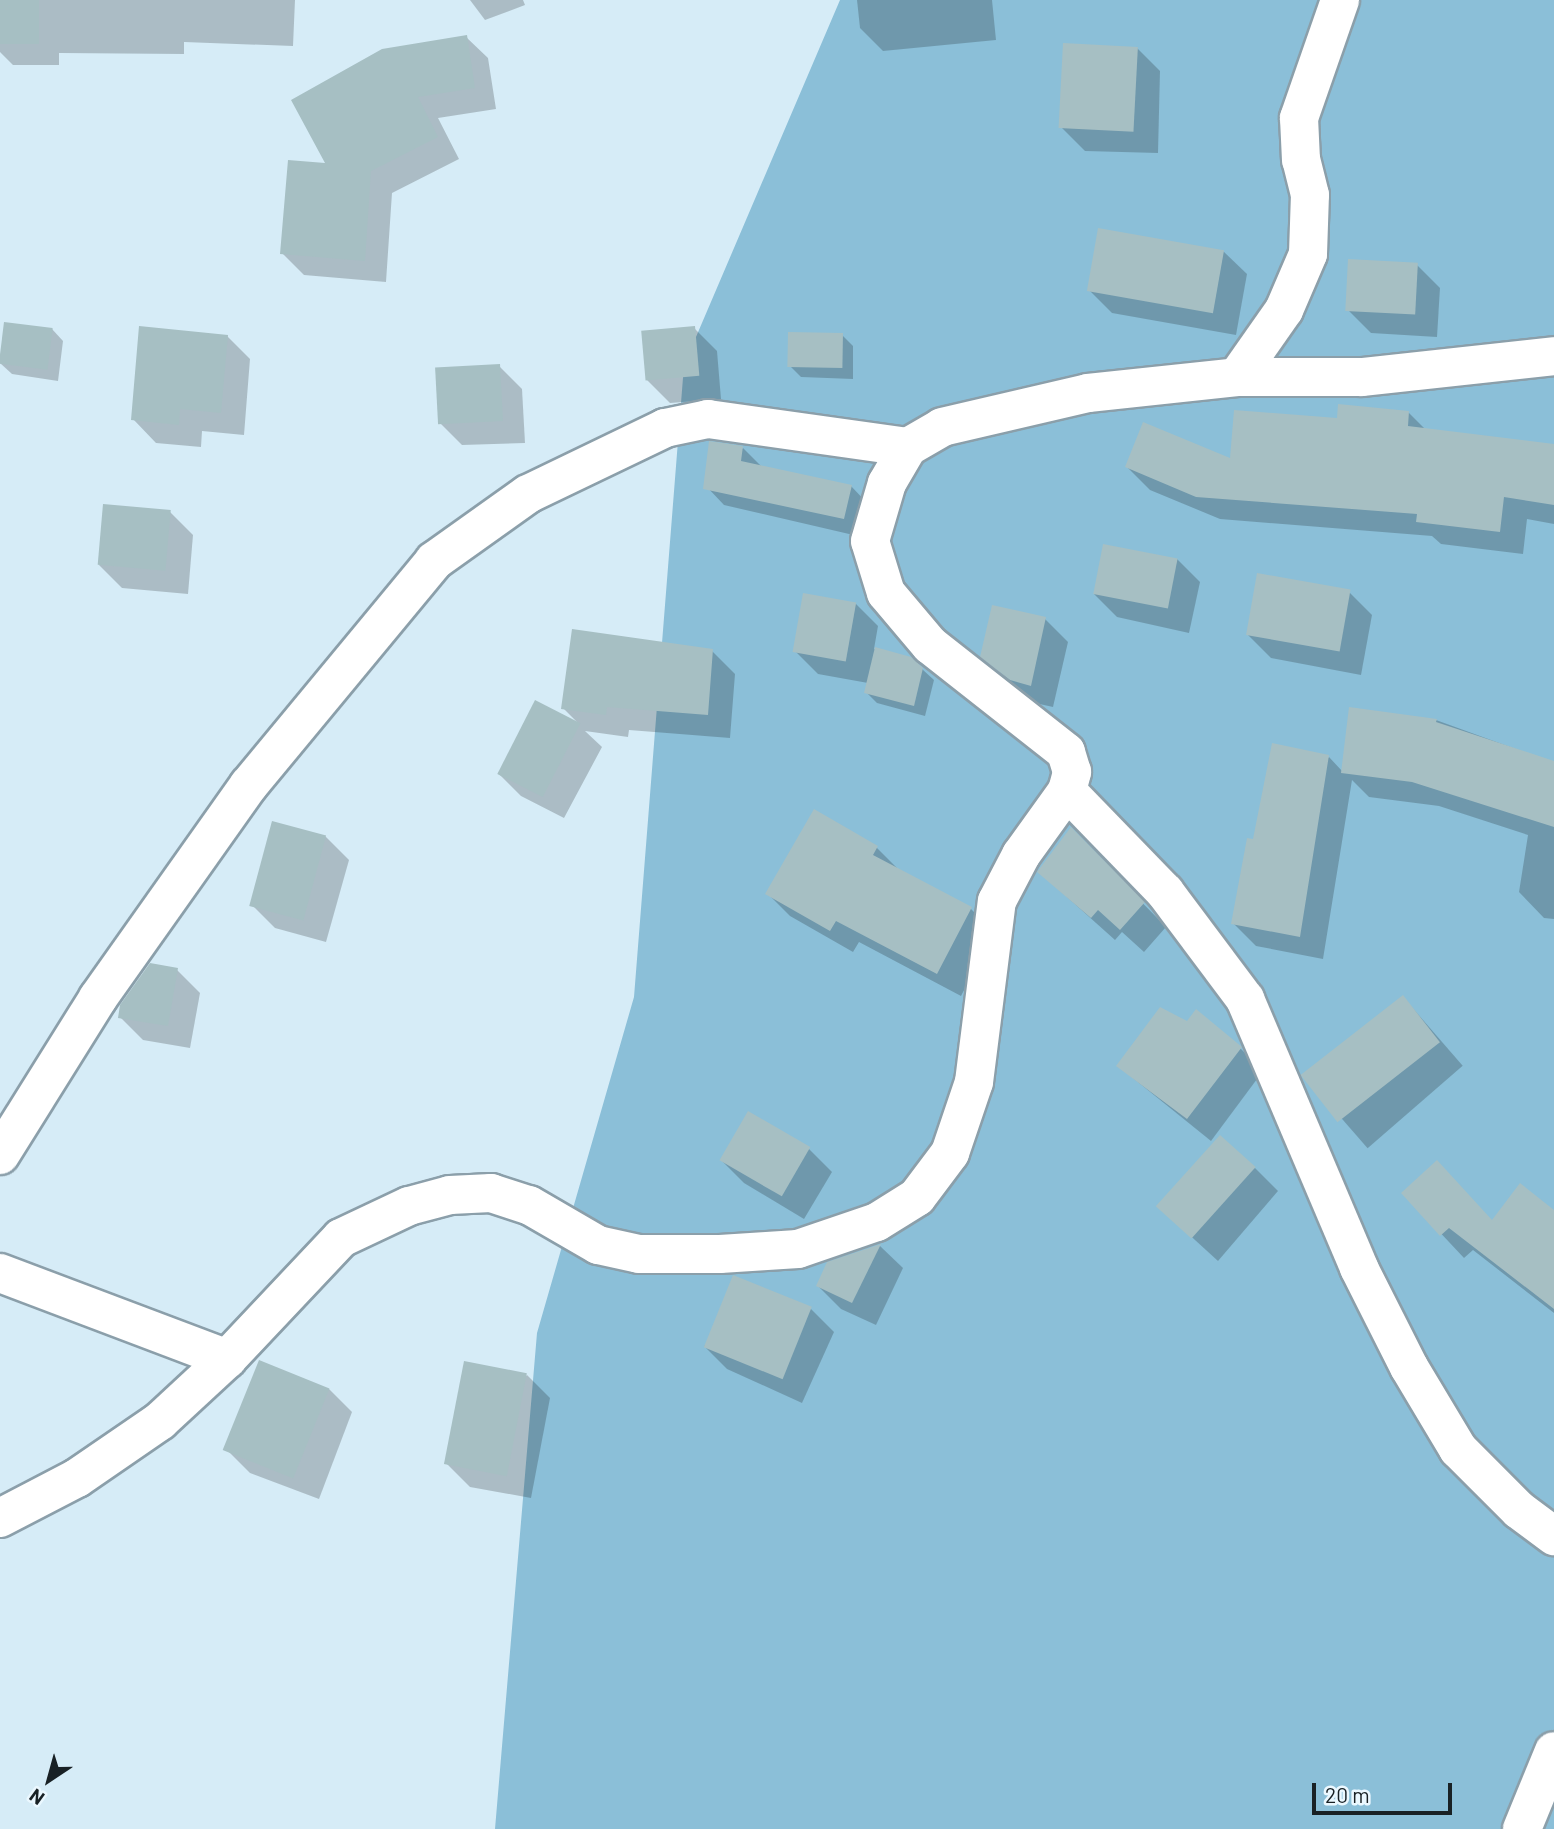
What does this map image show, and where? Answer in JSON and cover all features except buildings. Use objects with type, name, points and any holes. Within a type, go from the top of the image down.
[{"type":"street","points":[[1237,377],[1284,310],[1308,254],[1310,195],[1301,160],[1299,118],[1340,0]]},
{"type":"street","points":[[0,1518],[77,1478],[160,1421],[227,1359],[341,1238],[409,1206],[450,1195],[491,1193],[529,1205],[598,1245],[639,1254],[798,1249],[877,1222],[918,1197],[950,1153],[974,1082],[997,901],[1021,855],[1067,791],[1072,772],[1066,751],[930,645],[886,593],[870,541],[887,483],[908,447],[942,427],[1088,393],[1237,377],[1362,377],[1554,356]]},
{"type":"street","points":[[0,1155],[98,998],[249,785],[433,561],[528,494],[665,428],[708,419],[908,447]]},
{"type":"street","points":[[1067,791],[1165,892],[1245,999],[1359,1268],[1409,1367],[1458,1449],[1519,1510],[1554,1536]]},
{"type":"street","points":[[0,1273],[227,1359]]},
{"type":"street","points":[[1522,1829],[1554,1751]]},
{"type":"shaded area","points":[[840,0],[1554,0],[1554,1829],[495,1829],[537,1333],[634,997],[684,365]]}]
